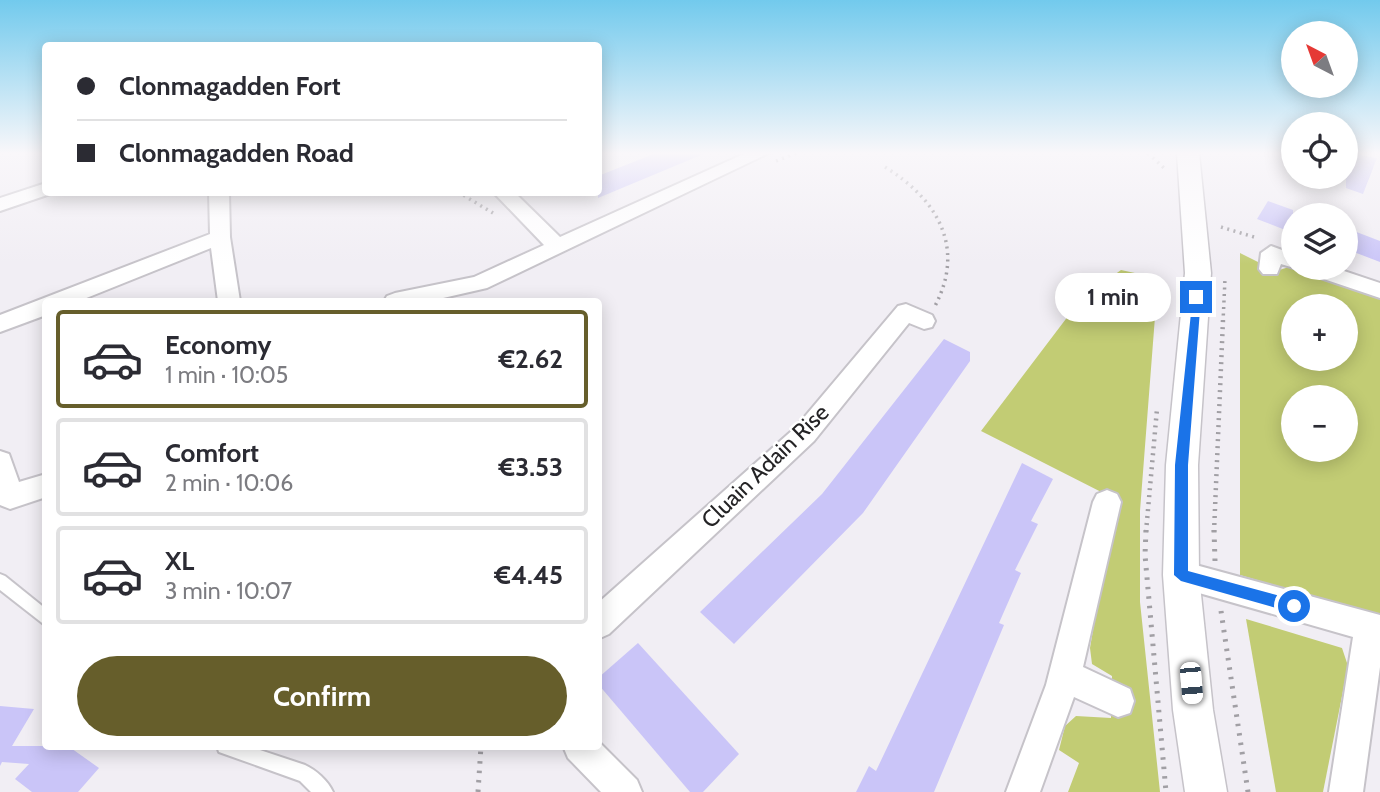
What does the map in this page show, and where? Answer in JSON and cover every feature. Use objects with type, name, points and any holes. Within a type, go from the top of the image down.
[{"type":"street","points":[[0,205],[42,190]]},
{"type":"street","points":[[409,298],[479,283],[680,190]]},
{"type":"street","points":[[1191,190],[1198,273],[1182,465],[1181,575],[1193,710],[1206,792]]},
{"type":"street","points":[[219,196],[220,237],[229,298]]},
{"type":"street","points":[[506,196],[558,247]]},
{"type":"street","points":[[66,298],[220,237]]},
{"type":"street","points":[[1270,269],[1271,253],[1281,257]]},
{"type":"street","points":[[1348,280],[1380,291]]},
{"type":"street","points":[[0,324],[42,308]]},
{"type":"street","name":"Cluain Adain Rise","points":[[602,620],[805,434],[906,312],[924,321]]},
{"type":"street","points":[[0,462],[10,497],[42,486]]},
{"type":"street","points":[[1023,792],[1047,738],[1066,676],[1107,502]]},
{"type":"street","points":[[1181,575],[1375,628],[1346,792]]},
{"type":"street","points":[[1066,676],[1118,701]]},
{"type":"street","points":[[584,750],[625,792]]},
{"type":"lane","points":[[0,581],[42,616]]},
{"type":"lane","points":[[236,750],[305,774],[324,792]]},
{"type":"path","points":[[915,190],[922,195],[936,217],[948,249],[947,281],[941,297],[924,321]]},
{"type":"path","points":[[465,196],[493,213],[502,222]]},
{"type":"path","points":[[1220,216],[1222,239]]},
{"type":"path","points":[[1221,227],[1254,237]]},
{"type":"path","points":[[1225,276],[1214,519],[1218,585],[1248,792]]},
{"type":"path","points":[[478,792],[481,750]]},
{"type":"green space","points":[[1240,253],[1276,271],[1281,269],[1281,280],[1326,280],[1380,299],[1380,617],[1240,575]]},
{"type":"green space","points":[[1121,270],[1158,278],[1140,511],[1140,602],[1160,792],[1068,792],[1079,763],[1059,750],[1065,726],[1076,716],[1111,718],[1112,676],[1092,664],[1090,648],[1115,499],[981,431],[1081,299]]},
{"type":"green space","points":[[1246,619],[1342,648],[1348,666],[1323,792],[1276,792]]},
{"type":"building","points":[[602,190],[617,190],[598,198],[602,196]]},
{"type":"building","points":[[1268,201],[1281,206],[1281,228],[1257,219]]},
{"type":"building","points":[[1358,233],[1380,241],[1380,262],[1358,254]]},
{"type":"building","points":[[944,339],[970,352],[970,361],[863,513],[734,644],[700,612],[822,494]]},
{"type":"building","points":[[1022,463],[1053,479],[1031,521],[1038,524],[1015,570],[1021,573],[999,623],[1004,625],[934,792],[856,792],[869,766],[876,771]]},
{"type":"building","points":[[638,643],[739,754],[703,792],[690,792],[602,689],[602,674]]},
{"type":"building","points":[[0,706],[34,709],[12,746],[74,750],[99,768],[78,792],[32,792],[15,779],[29,764],[2,762],[0,766]]},
{"type":"route","points":[[1196,297],[1182,465],[1181,575],[1294,606]]}]
